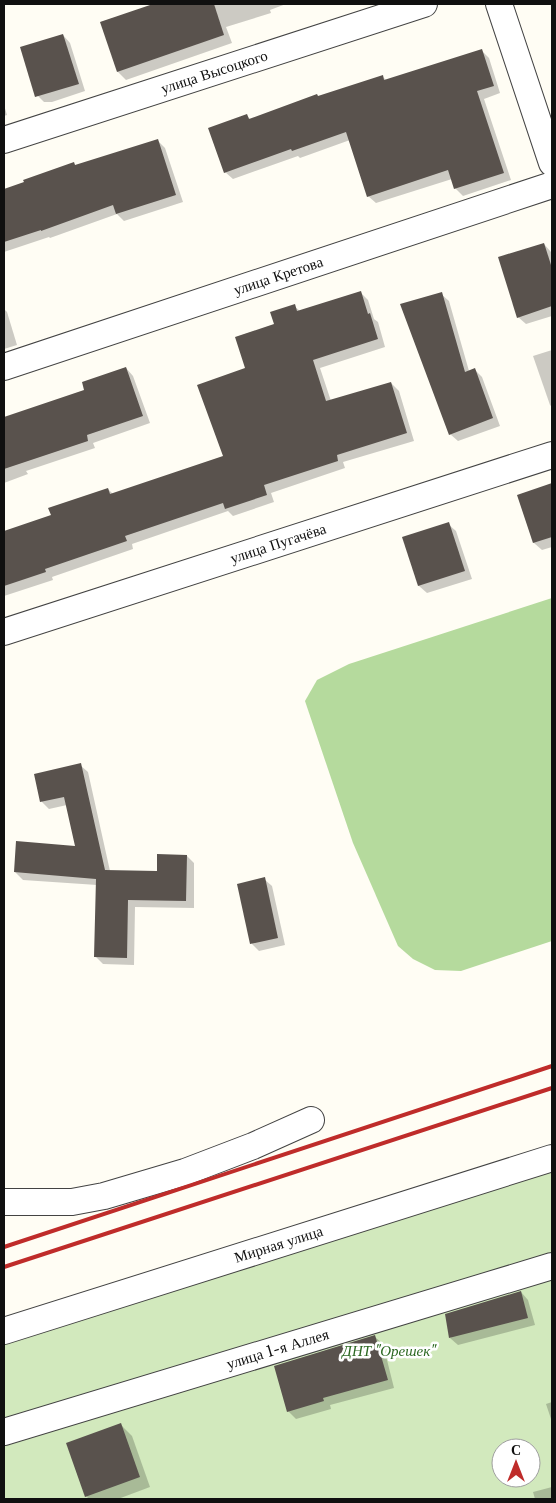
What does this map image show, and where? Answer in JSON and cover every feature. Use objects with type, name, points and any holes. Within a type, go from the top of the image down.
[{"type":"street","name":"улица Высоцкого","points":[[4,140],[424,4]]},
{"type":"street","points":[[499,4],[552,163]]},
{"type":"street","name":"улица Кретова","points":[[4,368],[552,185]]},
{"type":"street","name":"улица Пугачёва","points":[[4,632],[552,455]]},
{"type":"street","points":[[4,1202],[72,1202],[104,1196],[185,1172],[252,1146],[311,1120]]},
{"type":"street","name":"Мирная улица","points":[[4,1331],[552,1158]]},
{"type":"street","name":"улица 1-я Аллея","points":[[4,1432],[552,1266]]},
{"type":"green space","points":[[552,598],[552,941],[461,971],[435,970],[413,959],[398,946],[353,843],[305,701],[317,680],[349,664]]},
{"type":"green space","name":"ДНТ \"Орешек\"","points":[[552,1145],[552,1499],[4,1499],[4,1319]]},
{"type":"building","points":[[153,4],[214,4],[224,35],[117,72],[100,22]]},
{"type":"building","points":[[63,34],[79,84],[35,97],[20,47]]},
{"type":"building","points":[[482,49],[494,86],[477,91],[504,173],[454,189],[448,170],[367,197],[346,132],[224,173],[208,128],[247,114],[249,119],[317,94],[318,96],[383,75],[384,80]]},
{"type":"building","points":[[158,139],[176,195],[116,214],[113,205],[4,242],[4,189],[24,182],[23,180],[74,162],[75,165]]},
{"type":"building","points":[[544,243],[552,268],[552,306],[517,318],[498,257]]},
{"type":"building","points":[[361,291],[378,339],[313,360],[326,401],[391,382],[407,433],[337,455],[338,461],[264,485],[267,495],[225,509],[223,503],[125,536],[127,541],[45,569],[46,572],[4,586],[4,531],[51,515],[48,508],[108,488],[110,494],[223,456],[197,385],[245,368],[235,337],[274,324],[270,312],[295,304],[297,311]]},
{"type":"building","points":[[442,292],[465,372],[475,368],[493,418],[449,435],[400,304]]},
{"type":"building","points":[[126,367],[143,416],[87,435],[88,441],[4,469],[4,417],[84,390],[82,382]]},
{"type":"building","points":[[552,483],[552,537],[533,543],[517,495]]},
{"type":"building","points":[[449,522],[465,571],[418,586],[402,537]]},
{"type":"building","points":[[81,763],[105,870],[157,871],[157,854],[187,855],[186,901],[128,900],[127,958],[94,957],[96,879],[14,872],[16,841],[75,846],[64,797],[40,802],[34,774]]},
{"type":"building","points":[[265,877],[278,938],[250,944],[237,884]]},
{"type":"building","points":[[521,1291],[528,1318],[449,1338],[445,1314]]},
{"type":"building","points":[[375,1335],[388,1380],[323,1398],[324,1401],[287,1412],[274,1366]]},
{"type":"building","points":[[121,1423],[140,1477],[85,1497],[66,1443]]},
{"type":"railway","points":[[4,1247],[552,1066]]},
{"type":"railway","points":[[4,1267],[552,1088]]}]
